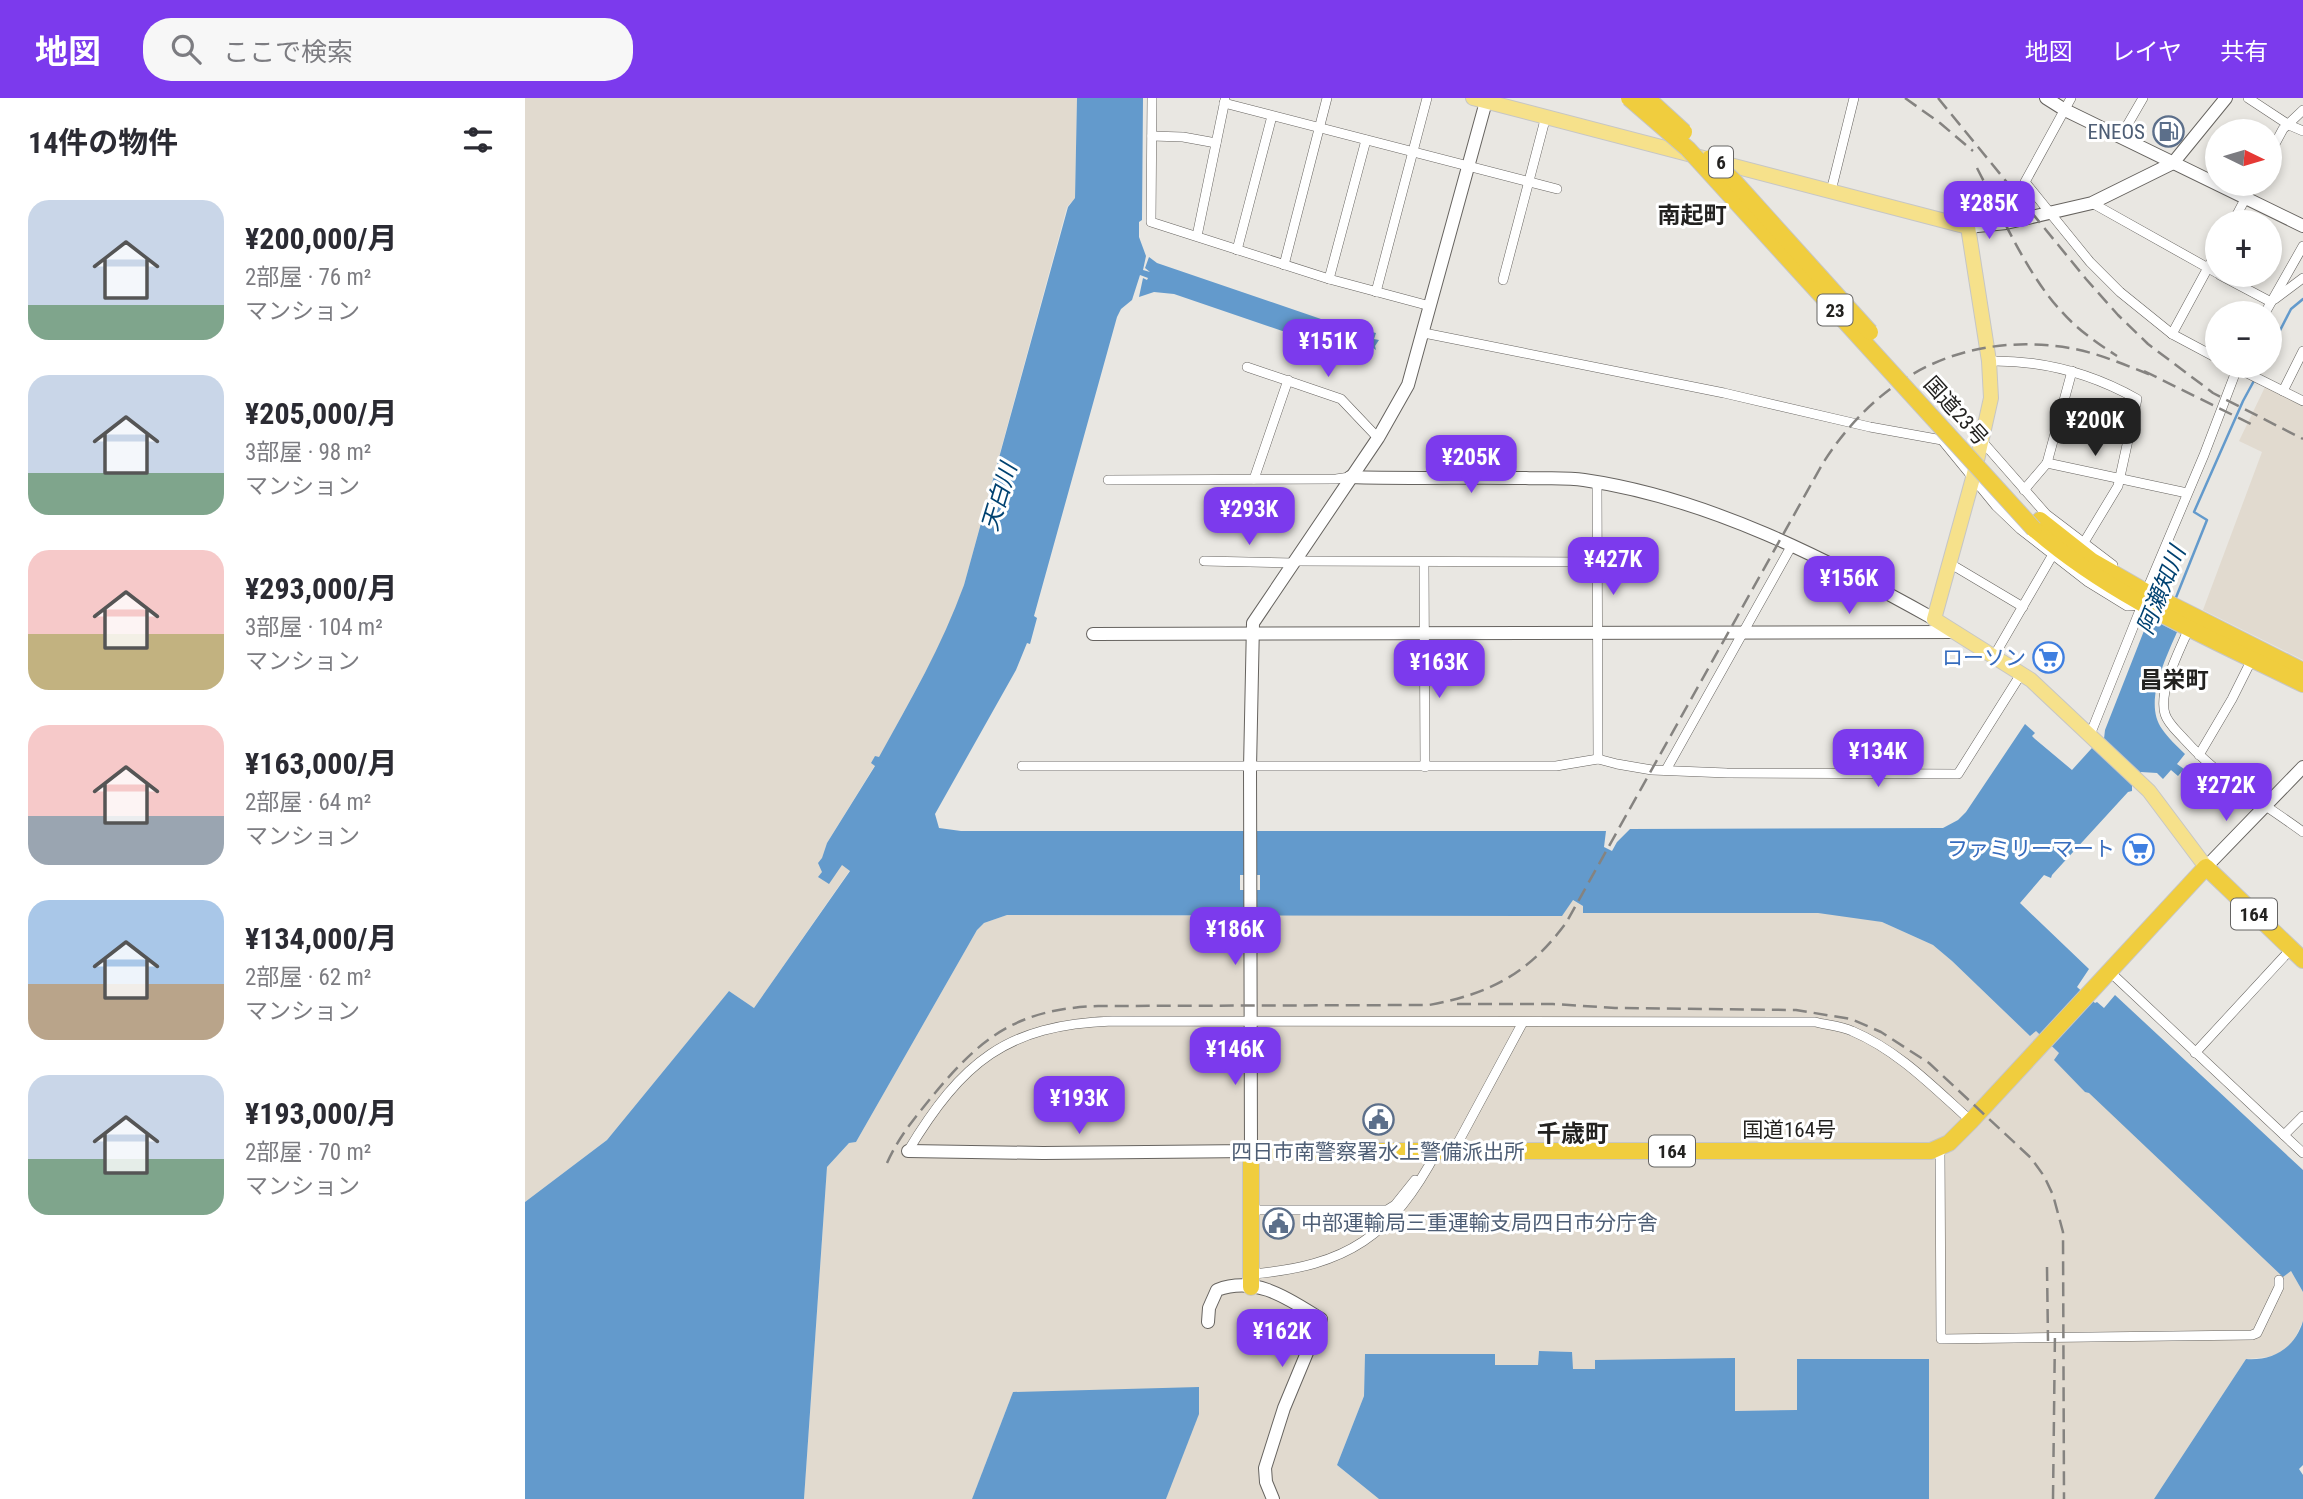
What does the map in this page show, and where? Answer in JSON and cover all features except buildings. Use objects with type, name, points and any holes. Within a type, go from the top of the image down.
[{"type":"highway","name":"国道23号","points":[[1629,98],[1688,149],[2037,524],[2144,601],[2303,671]]},
{"type":"highway","name":"国道23号","points":[[1647,98],[1734,181],[2037,524]]},
{"type":"highway","name":"国道23号","points":[[2144,601],[2164,602],[2189,621],[2252,659],[2303,684]]},
{"type":"highway","name":"164","points":[[2211,862],[2297,955]]},
{"type":"highway","points":[[1940,1149],[1971,1121],[2211,862]]},
{"type":"highway","name":"国道164号","points":[[1251,1151],[1940,1149]]},
{"type":"highway","points":[[1251,1151],[1251,1280]]},
{"type":"main road","name":"6","points":[[1482,99],[1968,227]]},
{"type":"main road","points":[[1968,227],[1989,361],[1991,398],[1973,478],[1934,619],[2021,674],[2149,791],[2211,862]]},
{"type":"street","points":[[1152,98],[1151,222],[1329,279],[1430,306]]},
{"type":"street","points":[[1284,265],[1327,98]]},
{"type":"street","points":[[1376,292],[1427,98]]},
{"type":"street","points":[[1831,191],[1854,98]]},
{"type":"street","points":[[2046,98],[2068,104],[2173,163],[2303,226]]},
{"type":"street","points":[[2121,136],[2143,98]]},
{"type":"street","points":[[1968,227],[2006,223],[2092,203],[2173,163],[2226,98]]},
{"type":"street","points":[[2248,98],[2303,131]]},
{"type":"street","points":[[908,1151],[1251,1151],[1250,768],[1253,623],[1378,438],[1408,385],[1468,166],[1482,99]]},
{"type":"street","points":[[1196,236],[1225,101],[1272,116],[1557,189]]},
{"type":"street","points":[[2068,104],[2025,183],[2090,262],[2120,292],[2172,334],[2205,352]]},
{"type":"street","points":[[2282,131],[2303,110]]},
{"type":"street","points":[[1237,250],[1272,116]]},
{"type":"street","points":[[1503,280],[1546,116]]},
{"type":"street","points":[[1152,136],[1183,137],[1216,143]]},
{"type":"street","points":[[1329,279],[1366,140]]},
{"type":"street","points":[[2239,210],[2247,196]]},
{"type":"street","points":[[2092,203],[2205,266]]},
{"type":"street","points":[[2272,301],[2303,246]]},
{"type":"street","points":[[2272,301],[2303,278]]},
{"type":"street","points":[[2172,334],[2205,286]]},
{"type":"street","points":[[2243,287],[2269,301]]},
{"type":"street","points":[[1424,333],[1724,393],[1870,428],[1942,440],[1996,506],[2052,556],[2127,606],[2144,601]]},
{"type":"street","points":[[2280,390],[2303,351]]},
{"type":"street","points":[[1989,361],[2045,365],[2072,371],[2098,379],[2137,399],[2119,478],[2106,509],[2083,544]]},
{"type":"street","points":[[1247,367],[1341,399],[1378,438]]},
{"type":"street","points":[[2024,490],[2047,463],[2072,371]]},
{"type":"street","points":[[2092,737],[2204,455],[2232,378]]},
{"type":"street","points":[[2258,378],[2303,401]]},
{"type":"street","points":[[1254,480],[1288,380]]},
{"type":"street","points":[[1981,440],[2046,514],[2083,544],[2136,578],[2144,601]]},
{"type":"street","points":[[2047,463],[2187,494]]},
{"type":"street","points":[[1108,480],[1350,477],[1584,480],[1633,490],[1752,528],[1864,580],[1934,619]]},
{"type":"street","points":[[1597,483],[1598,758]]},
{"type":"street","points":[[1666,770],[1792,545]]},
{"type":"street","points":[[1994,656],[2052,556]]},
{"type":"street","points":[[1204,561],[1597,562]]},
{"type":"street","points":[[1424,562],[1425,767]]},
{"type":"street","points":[[1949,563],[2023,607]]},
{"type":"street","points":[[2189,621],[2167,681],[2165,714],[2199,755],[2262,809],[2303,832]]},
{"type":"street","points":[[1093,634],[1954,632]]},
{"type":"street","points":[[2199,755],[2252,659]]},
{"type":"street","points":[[1022,766],[1556,766],[1598,758],[1616,764],[1666,770],[1727,773],[1958,774],[2021,674]]},
{"type":"street","points":[[2211,862],[2303,767]]},
{"type":"street","points":[[2195,1053],[2297,955]]},
{"type":"street","points":[[2109,971],[2303,1153]]},
{"type":"street","points":[[908,1151],[920,1131],[971,1069],[988,1055],[1023,1035],[1056,1026],[1089,1022],[1815,1022],[1850,1030],[1882,1046],[1903,1060],[1971,1121]]},
{"type":"street","points":[[1454,1150],[1523,1022]]},
{"type":"street","points":[[2284,1135],[2303,1116]]},
{"type":"street","points":[[1940,1149],[1941,1339],[2252,1335],[2257,1333],[2279,1287],[2279,1280]]},
{"type":"street","points":[[1252,1210],[1387,1210],[1395,1205],[1411,1186],[1434,1150]]},
{"type":"street","points":[[1207,1322],[1209,1308],[1217,1290],[1306,1267],[1363,1242],[1408,1201],[1434,1150]]},
{"type":"street","points":[[1251,1280],[1321,1319],[1284,1408],[1265,1468],[1266,1482],[1273,1499]]},
{"type":"shaded area","points":[[525,98],[1077,98],[1075,198],[1067,207],[964,585],[951,622],[933,658],[879,758],[871,763],[875,765],[827,843],[822,859],[850,870],[754,1008],[729,991],[607,1140],[525,1202]]},
{"type":"shaded area","points":[[2265,387],[2303,406],[2303,660],[2203,610],[2262,452],[2239,441]]},
{"type":"shaded area","points":[[1572,900],[1583,906],[1583,913],[1818,913],[1851,916],[1882,922],[1933,945],[2030,1036],[2035,1030],[2060,1054],[2055,1060],[2283,1276],[2291,1271],[2303,1292],[2303,1321],[2295,1338],[2289,1347],[2279,1353],[2246,1359],[2154,1499],[1929,1499],[1929,1359],[1797,1359],[1797,1410],[1735,1411],[1735,1359],[1595,1361],[1595,1369],[1572,1369],[1572,1352],[1539,1351],[1538,1365],[1495,1365],[1495,1355],[1365,1354],[1364,1396],[1337,1465],[1379,1499],[1166,1499],[1174,1475],[1047,1392],[1013,1392],[972,1499],[804,1499],[827,1167],[849,1143],[856,1142],[977,930],[984,923],[1007,915],[1237,916]]},
{"type":"water","name":"天白川","points":[[1077,98],[1143,98],[1142,220],[1139,222],[1139,237],[1146,256],[1143,270],[1150,272],[1145,268],[1149,257],[1157,263],[1321,319],[1376,333],[1374,339],[1379,340],[1375,346],[1376,350],[1373,348],[1364,359],[1174,294],[1154,292],[1139,297],[1143,278],[1148,278],[1140,275],[1132,300],[1121,309],[1117,317],[1034,616],[1037,618],[1030,644],[1027,643],[1016,670],[935,814],[939,828],[961,831],[1606,831],[1604,847],[1612,851],[1630,829],[1943,828],[1966,812],[2025,724],[2035,733],[2032,736],[2035,739],[2072,770],[2101,738],[2104,739],[2105,730],[2149,618],[2177,632],[2158,680],[2155,707],[2162,729],[2185,754],[2177,764],[2184,769],[2178,776],[2171,770],[2163,779],[2157,773],[2141,772],[2141,776],[2132,785],[2132,791],[2128,792],[2051,878],[2044,875],[2020,903],[2089,969],[2077,987],[2104,1008],[2115,995],[2303,1170],[2303,1292],[2291,1271],[2283,1277],[2085,1092],[2054,1060],[2059,1053],[2036,1031],[2030,1036],[1933,945],[1882,922],[1818,913],[1583,913],[1583,906],[1573,900],[1562,916],[1007,915],[984,923],[977,930],[856,1142],[849,1143],[827,1167],[804,1499],[525,1499],[525,1202],[607,1140],[729,991],[754,1008],[850,871],[842,865],[829,884],[818,877],[822,872],[818,863],[827,843],[875,766],[871,763],[875,756],[879,757],[914,694],[964,585],[1068,207],[1075,198]],"holes":[[[1240,875],[1260,875],[1260,890],[1240,890]]]},
{"type":"water","points":[[2303,1321],[2303,1465],[2299,1469],[2303,1475],[2303,1499],[2154,1499],[2246,1359],[2265,1358],[2282,1351],[2295,1339]]},
{"type":"water","points":[[1539,1351],[1572,1352],[1573,1369],[1595,1369],[1595,1360],[1735,1358],[1735,1411],[1797,1410],[1797,1359],[1929,1359],[1929,1499],[1379,1499],[1337,1465],[1364,1396],[1365,1354],[1495,1354],[1495,1365],[1538,1365]]},
{"type":"water","points":[[1199,1387],[1199,1414],[1166,1499],[972,1499],[1013,1392]]},
{"type":"waterway","name":"阿瀬知川","points":[[2282,327],[2291,309],[2303,299]]},
{"type":"waterway","name":"阿瀬知川","points":[[2175,600],[2207,520],[2194,512],[2255,378]]},
{"type":"railway","points":[[1905,98],[1973,151]]},
{"type":"railway","points":[[1938,98],[2086,279],[2148,344],[2213,393],[2303,439]]},
{"type":"railway","points":[[1977,168],[2015,243],[2049,297],[2075,325],[2117,356]]},
{"type":"railway","points":[[887,1163],[915,1118],[953,1072],[988,1040],[1025,1019],[1071,1008],[1098,1006],[1429,1005],[1471,995],[1506,979],[1538,955],[1566,923],[1823,463],[1871,405],[1899,383],[1929,366],[1961,353],[1995,346],[2032,344],[2070,348],[2101,356],[2151,375]]},
{"type":"railway","points":[[2144,371],[2251,424]]},
{"type":"railway","points":[[1457,1004],[1796,1010],[1851,1019],[1881,1032],[1929,1063],[2031,1158],[2053,1195],[2063,1232],[2064,1499]]},
{"type":"railway","points":[[2047,1267],[2048,1341]]},
{"type":"railway","points":[[2053,1499],[2055,1331]]},
{"type":"place","name":"ENEOS","points":[[2168,132]]},
{"type":"place","name":"ローソン","points":[[2049,658]]},
{"type":"place","name":"ファミリーマート","points":[[2138,849]]},
{"type":"place","name":"四日市南警察署水上警備派出所","points":[[1378,1120]]},
{"type":"place","name":"中部運輸局三重運輸支局四日市分庁舎","points":[[1278,1223]]},
{"type":"district","name":"南起町","points":[[1692,215]]},
{"type":"district","name":"昌栄町","points":[[2174,680]]},
{"type":"district","name":"千歳町","points":[[1573,1134]]}]
